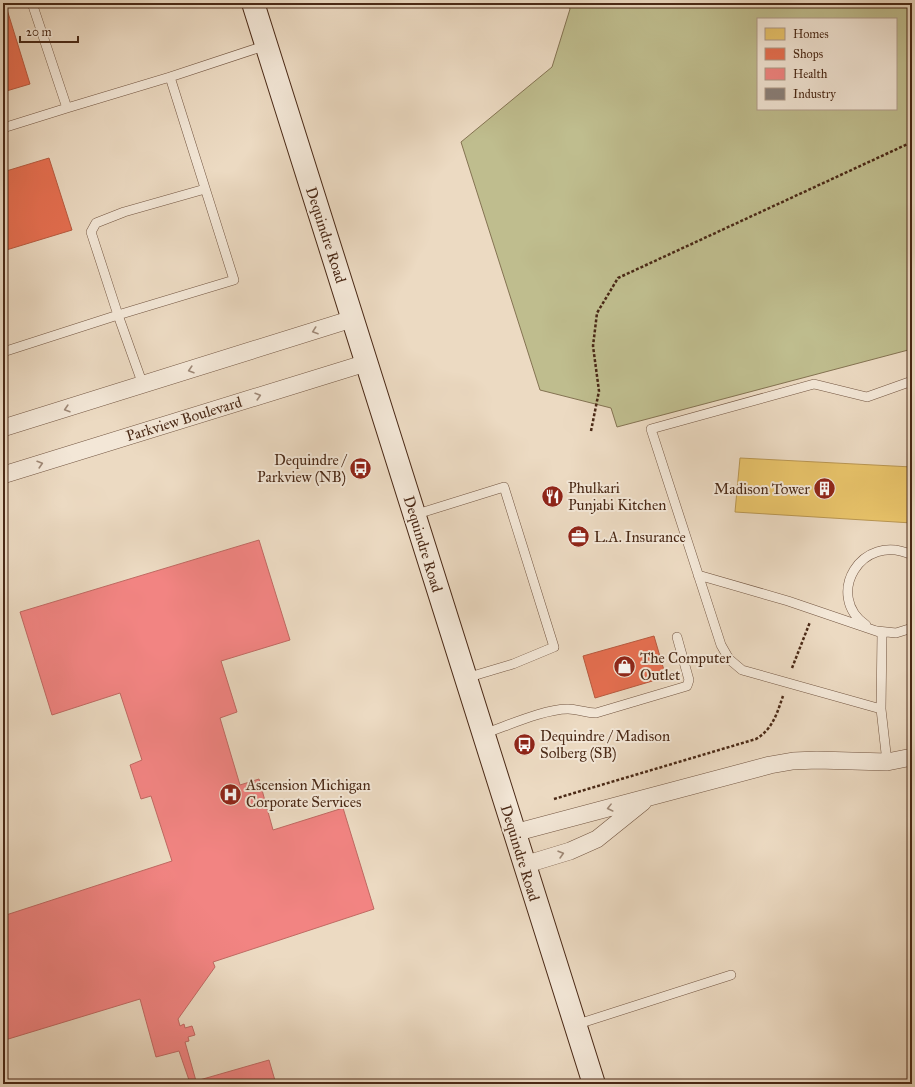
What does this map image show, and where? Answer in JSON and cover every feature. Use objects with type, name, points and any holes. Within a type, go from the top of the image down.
[{"type":"main road","name":"Dequindre Road","points":[[253,3],[594,1084]]},
{"type":"street","points":[[3,428],[352,319]]},
{"type":"street","name":"Parkview Boulevard","points":[[3,475],[366,363]]},
{"type":"street","points":[[514,833],[711,780],[793,761],[817,760],[888,762],[912,757]]},
{"type":"street","points":[[524,865],[570,851],[597,839],[647,798]]},
{"type":"lane","points":[[32,3],[67,108]]},
{"type":"lane","points":[[3,128],[170,77],[266,45]]},
{"type":"lane","points":[[3,352],[234,280],[170,77]]},
{"type":"lane","points":[[143,385],[118,316],[91,232],[96,223],[124,212],[205,189]]},
{"type":"lane","points":[[881,709],[742,670],[729,660],[721,645],[651,429],[814,384],[867,397],[912,381]]},
{"type":"lane","points":[[414,515],[504,487],[554,647],[513,664],[465,679]]},
{"type":"lane","points":[[882,633],[871,629],[861,622],[854,613],[848,600],[848,585],[852,572],[861,560],[873,552],[888,549],[902,550],[912,555]]},
{"type":"lane","points":[[698,575],[788,601],[882,633],[896,634],[912,628]]},
{"type":"lane","points":[[882,633],[881,709],[888,762]]},
{"type":"lane","points":[[483,734],[555,711],[570,709],[584,713],[596,713],[687,686],[688,680],[677,637]]},
{"type":"lane","points":[[575,1025],[731,975]]},
{"type":"path","points":[[591,431],[599,391],[593,346],[597,313],[618,278],[912,142]]},
{"type":"path","points":[[792,668],[809,623]]},
{"type":"path","points":[[554,799],[756,739],[768,730],[774,722],[784,693]]},
{"type":"shaded area","points":[[568,3],[912,3],[912,349],[617,427],[611,408],[540,390],[461,142],[552,67],[570,9]]},
{"type":"building: Homes","name":"Madison Tower","points":[[740,458],[912,467],[912,523],[735,512]]},
{"type":"building: Shops","points":[[3,3],[5,3],[30,84],[3,92]]},
{"type":"building: Shops","points":[[49,158],[72,230],[3,251],[3,172]]},
{"type":"building: Shops","name":"The Computer Outlet","points":[[654,636],[666,677],[595,698],[583,656]]},
{"type":"building: Health","name":"Ascension Michigan Corporate Services","points":[[259,540],[290,640],[221,661],[237,712],[220,718],[240,785],[259,779],[273,830],[343,808],[374,909],[213,962],[215,967],[178,1019],[180,1026],[184,1024],[185,1028],[192,1026],[195,1035],[188,1037],[189,1041],[185,1042],[196,1081],[269,1060],[276,1084],[188,1084],[190,1083],[179,1051],[156,1057],[140,999],[5,1040],[3,1032],[3,916],[172,861],[151,796],[141,799],[130,765],[142,760],[120,693],[52,715],[20,612]]},
{"type":"building: Industry","points":[[912,838],[912,853],[908,840]]},
{"type":"place","name":"Dequindre / Parkview (NB)","points":[[361,469]]},
{"type":"place","name":"Madison Tower","points":[[825,489]]},
{"type":"place","name":"Phulkari Punjabi Kitchen","points":[[552,497]]},
{"type":"place","name":"L.A. Insurance","points":[[579,537]]},
{"type":"place","name":"The Computer Outlet","points":[[624,667]]},
{"type":"place","name":"Dequindre / Madison Solberg (SB)","points":[[524,745]]},
{"type":"place","name":"Ascension Michigan Corporate Services","points":[[230,794]]}]
